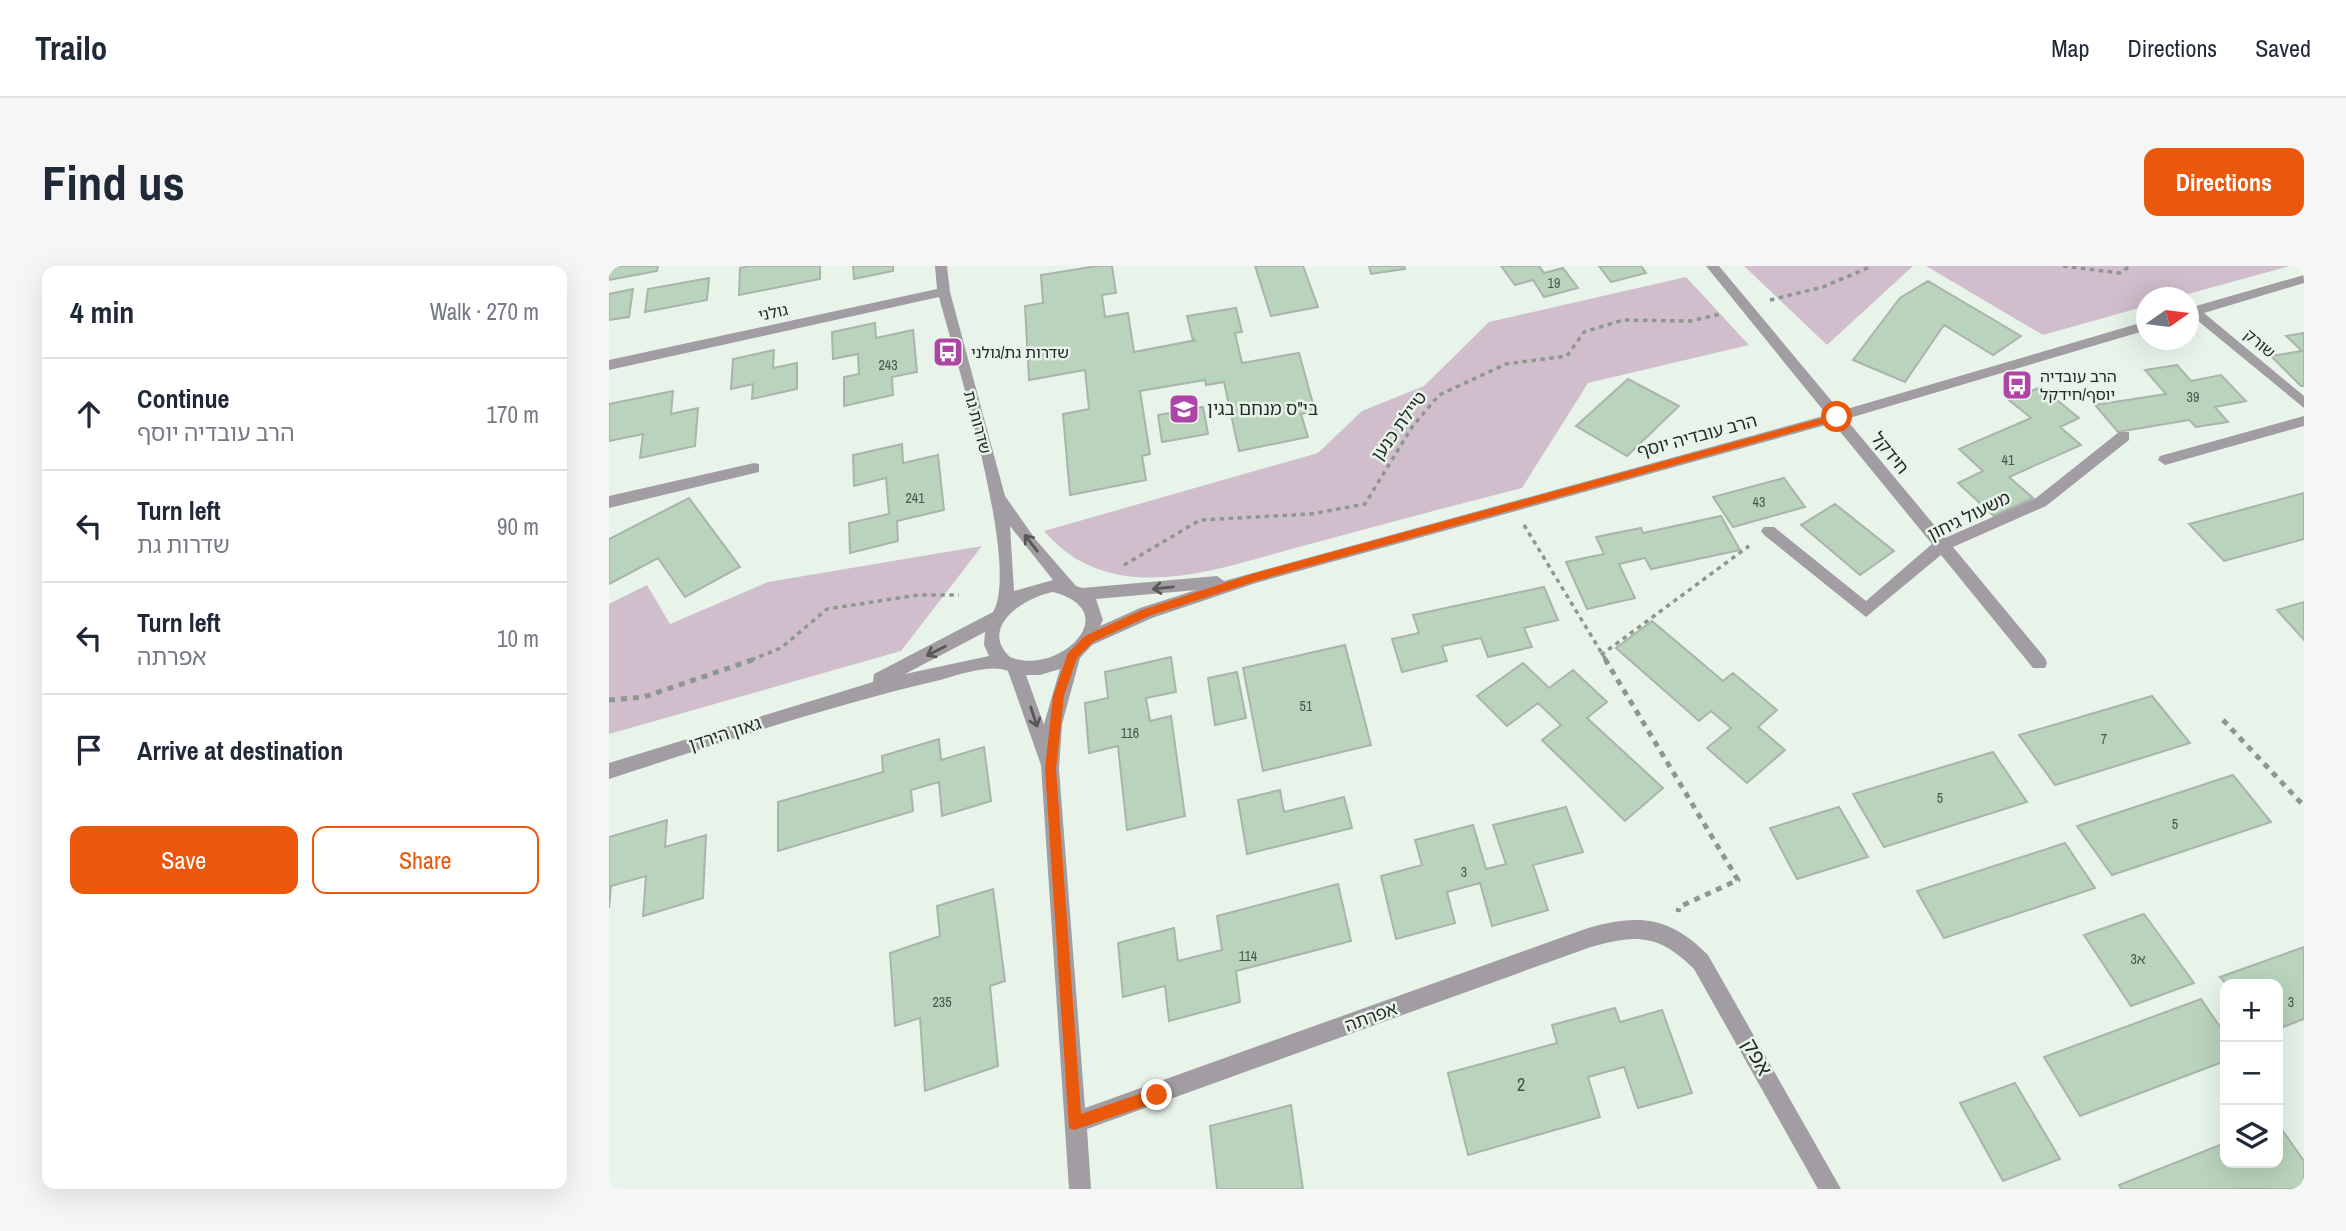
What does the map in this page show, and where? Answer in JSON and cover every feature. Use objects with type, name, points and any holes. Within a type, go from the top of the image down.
[{"type":"street","name":"שדרות גת","points":[[941,266],[944,292],[997,496],[1006,566],[1001,612]]},
{"type":"street","name":"חידקל","points":[[1712,266],[2039,663]]},
{"type":"street","points":[[2199,310],[2304,279]]},
{"type":"street","name":"גולני","points":[[609,365],[944,292]]},
{"type":"street","name":"שורק","points":[[2199,318],[2304,402]]},
{"type":"street","name":"הרב עובדיה יוסף","points":[[1089,639],[1146,613],[1255,577],[1837,417],[2136,328]]},
{"type":"street","points":[[2165,460],[2304,421]]},
{"type":"street","name":"משעול גיחון","points":[[1769,531],[1866,610],[1941,546],[2041,502],[2124,436]]},
{"type":"street","points":[[609,502],[754,468]]},
{"type":"street","name":"שדרות גת","points":[[997,496],[1031,544],[1076,591]]},
{"type":"street","name":"הרב עובדיה יוסף","points":[[1076,591],[1255,577]]},
{"type":"street","points":[[1009,663],[1044,668],[1072,656],[1089,639],[1095,617],[1091,605],[1076,591],[1036,589],[1001,612],[991,641],[1009,663],[1050,769]]},
{"type":"street","name":"גאון הירדן","points":[[842,698],[1001,612]]},
{"type":"street","points":[[1072,656],[1053,724],[1050,769],[1080,1189]]},
{"type":"street","name":"גאון הירדן","points":[[609,771],[842,698],[922,676],[1009,663]]},
{"type":"street","name":"אפרתה","points":[[1074,1123],[1588,938],[1634,927],[1671,934]]},
{"type":"street","name":"אפק","points":[[1671,934],[1686,945],[1716,984],[1830,1189]]},
{"type":"path","points":[[1766,302],[1823,287],[1872,266]]},
{"type":"path","points":[[2063,266],[2120,273],[2130,266]]},
{"type":"path","name":"טיילת כנען","points":[[1122,566],[1200,520],[1311,514],[1365,504],[1412,427],[1439,395],[1506,365],[1567,356],[1584,332],[1623,320],[1690,321],[1730,312]]},
{"type":"path","points":[[1512,506],[1738,880],[1679,907],[1671,934]]},
{"type":"path","points":[[1601,655],[1769,531]]},
{"type":"path","points":[[609,700],[644,697],[728,670],[781,648],[827,610],[918,595],[959,595]]},
{"type":"path","points":[[2223,720],[2304,806]]},
{"type":"shaded area","points":[[1744,266],[1913,266],[1827,345]]},
{"type":"shaded area","points":[[1926,266],[2290,266],[2199,291],[2199,287],[2136,287],[2136,309],[2043,335]]},
{"type":"shaded area","points":[[1686,277],[1749,345],[1588,383],[1522,488],[1240,563],[1168,577],[1120,575],[1097,569],[1069,554],[1044,531],[1318,453],[1362,411],[1424,386],[1489,322]]},
{"type":"shaded area","points":[[982,546],[901,651],[609,734],[609,604],[647,585],[670,624],[768,582]]},
{"type":"building","points":[[609,266],[658,266],[657,271],[609,280]]},
{"type":"building","points":[[820,266],[820,279],[739,295],[740,268]]},
{"type":"building","points":[[853,266],[893,266],[893,271],[854,279]]},
{"type":"building","points":[[1112,266],[1116,293],[1102,295],[1105,317],[1128,313],[1134,352],[1193,341],[1187,316],[1236,308],[1242,332],[1235,333],[1242,363],[1299,353],[1315,411],[1301,414],[1308,437],[1239,451],[1224,382],[1206,385],[1205,380],[1140,391],[1150,454],[1142,456],[1146,480],[1070,495],[1063,414],[1089,409],[1085,370],[1029,380],[1025,306],[1043,303],[1041,275]]},
{"type":"building","points":[[1255,266],[1303,266],[1318,307],[1271,316]]},
{"type":"building","points":[[1369,266],[1404,266],[1405,269],[1371,274]]},
{"type":"building","points":[[1501,266],[1539,266],[1544,273],[1563,268],[1578,288],[1544,297],[1533,280],[1515,285]]},
{"type":"building","points":[[1599,266],[1641,266],[1646,273],[1611,282]]},
{"type":"building","points":[[709,278],[707,300],[645,312],[648,289]]},
{"type":"building","points":[[1928,281],[2021,336],[1993,355],[1944,325],[1905,382],[1853,360],[1900,298]]},
{"type":"building","points":[[633,289],[629,317],[609,320],[609,294]]},
{"type":"building","points":[[875,323],[876,338],[913,330],[917,372],[892,377],[893,395],[844,406],[844,377],[859,374],[858,354],[833,359],[832,332]]},
{"type":"building","points":[[2304,333],[2304,386],[2301,386],[2271,356],[2302,351],[2286,336]]},
{"type":"building","points":[[774,350],[773,368],[797,363],[797,389],[752,399],[753,384],[731,389],[733,359]]},
{"type":"building","points":[[2177,365],[2191,381],[2221,375],[2246,401],[2215,407],[2228,422],[2196,427],[2189,420],[2118,432],[2095,405],[2166,394],[2145,370]]},
{"type":"building","points":[[1628,379],[1679,406],[1627,456],[1576,426]]},
{"type":"building","points":[[2041,387],[2079,418],[2060,427],[2081,445],[2009,477],[2033,498],[1994,516],[1958,483],[1983,471],[1959,449],[2031,418],[2009,400]]},
{"type":"building","points":[[673,391],[671,414],[698,408],[695,446],[640,458],[643,434],[609,441],[609,404]]},
{"type":"building","points":[[1203,407],[1208,434],[1162,442],[1158,415]]},
{"type":"building","points":[[902,444],[903,463],[938,455],[944,510],[897,521],[898,541],[850,553],[849,523],[889,514],[886,478],[854,486],[853,455]]},
{"type":"building","points":[[1784,478],[1805,507],[1733,527],[1713,497]]},
{"type":"building","points":[[2304,493],[2304,539],[2224,561],[2189,524]]},
{"type":"building","points":[[689,498],[740,567],[685,597],[658,558],[609,584],[609,539]]},
{"type":"building","points":[[1835,504],[1894,551],[1860,575],[1801,525]]},
{"type":"building","points":[[1721,516],[1740,550],[1651,569],[1645,558],[1619,564],[1635,598],[1587,609],[1566,562],[1604,554],[1596,537],[1641,528],[1643,533]]},
{"type":"building","points":[[1544,587],[1558,620],[1524,628],[1532,647],[1488,657],[1481,638],[1442,646],[1447,661],[1402,672],[1392,639],[1419,633],[1413,615]]},
{"type":"building","points":[[2304,602],[2304,640],[2277,610]]},
{"type":"building","points":[[1652,621],[1723,681],[1733,673],[1777,710],[1758,727],[1785,750],[1747,783],[1707,748],[1731,728],[1711,711],[1699,721],[1616,648]]},
{"type":"building","points":[[1345,645],[1371,745],[1263,771],[1243,668]]},
{"type":"building","points":[[1171,657],[1176,692],[1146,698],[1150,721],[1171,716],[1185,816],[1127,830],[1118,746],[1089,753],[1085,703],[1108,698],[1105,672]]},
{"type":"building","points":[[1523,663],[1549,688],[1573,670],[1607,702],[1587,718],[1663,788],[1625,821],[1542,740],[1561,725],[1538,703],[1507,726],[1477,696]]},
{"type":"building","points":[[1237,672],[1246,718],[1215,725],[1208,678]]},
{"type":"building","points":[[2152,696],[2190,743],[2055,785],[2019,735]]},
{"type":"building","points":[[939,739],[941,760],[984,747],[991,801],[942,816],[939,782],[911,790],[913,811],[778,851],[778,802],[883,772],[882,756]]},
{"type":"building","points":[[1993,752],[2027,802],[1884,847],[1853,794]]},
{"type":"building","points":[[2233,775],[2271,822],[2112,875],[2077,826]]},
{"type":"building","points":[[1280,790],[1284,812],[1344,797],[1352,828],[1247,854],[1238,800]]},
{"type":"building","points":[[1566,807],[1583,852],[1533,865],[1548,910],[1492,926],[1480,883],[1447,892],[1455,923],[1396,939],[1381,876],[1422,865],[1415,840],[1473,825],[1486,869],[1506,864],[1493,825]]},
{"type":"building","points":[[1839,807],[1868,857],[1797,879],[1770,828]]},
{"type":"building","points":[[667,820],[665,847],[706,835],[703,898],[643,916],[646,876],[611,886],[609,908],[609,837]]},
{"type":"building","points":[[2065,843],[2095,888],[1944,938],[1917,891]]},
{"type":"building","points":[[1338,884],[1351,941],[1236,971],[1240,1002],[1169,1021],[1165,986],[1123,997],[1118,943],[1174,928],[1178,961],[1222,950],[1217,916]]},
{"type":"building","points":[[993,889],[1005,981],[990,986],[998,1066],[925,1091],[920,1018],[895,1026],[890,953],[940,936],[937,906]]},
{"type":"building","points":[[2144,914],[2194,983],[2131,1006],[2084,935]]},
{"type":"building","points":[[2304,947],[2304,1019],[2283,1027],[2283,979],[2220,977]]},
{"type":"building","points":[[2201,999],[2220,1027],[2220,1063],[2080,1116],[2044,1057]]},
{"type":"building","points":[[1615,1008],[1620,1022],[1662,1010],[1692,1093],[1638,1108],[1624,1067],[1588,1077],[1600,1117],[1468,1155],[1448,1073],[1557,1043],[1552,1025]]},
{"type":"building","points":[[2015,1083],[2060,1159],[2003,1181],[1960,1103]]},
{"type":"building","points":[[1291,1105],[1303,1189],[1217,1189],[1210,1126]]},
{"type":"building","points":[[2283,1131],[2304,1161],[2304,1189],[2121,1189],[2119,1185],[2220,1145],[2220,1168],[2283,1168]]},
{"type":"place","name":"שדרות גת/גולני","points":[[948,352]]},
{"type":"place","name":"הרב עובדיה יוסף/חידקל","points":[[2017,385]]},
{"type":"place","name":"בי\"ס מנחם בגין","points":[[1184,409]]},
{"type":"route","points":[[1157,1095],[1074,1123],[1050,769],[1053,724],[1059,696],[1072,656],[1089,639],[1146,613],[1255,577],[1837,417]]}]
